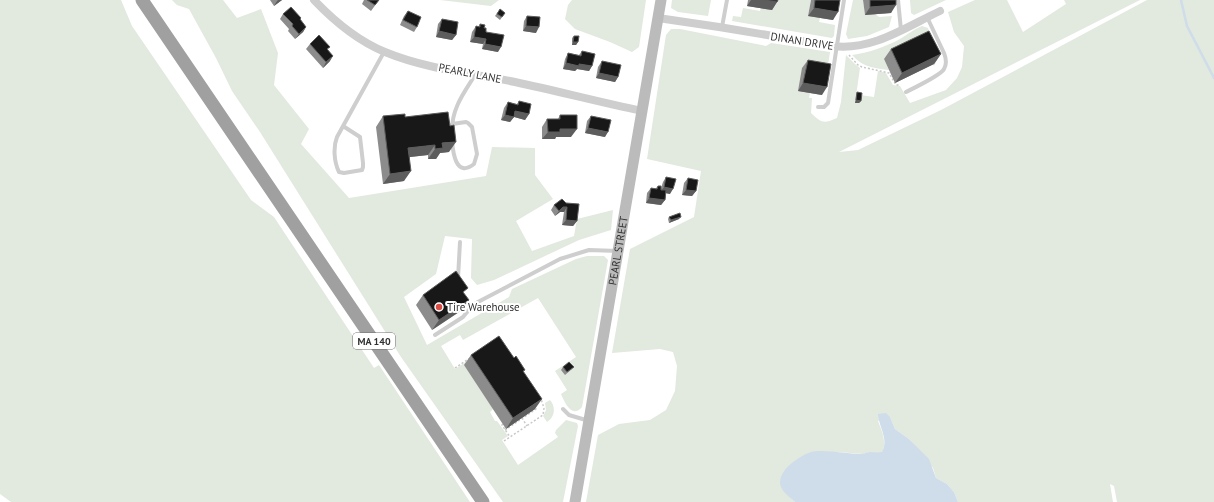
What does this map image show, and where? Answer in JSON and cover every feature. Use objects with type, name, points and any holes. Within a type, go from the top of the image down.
[{"type":"highway","name":"MA 140","points":[[142,0],[483,502]]},
{"type":"main road","name":"PEARL STREET","points":[[575,502],[661,0]]},
{"type":"street","name":"PEARLY LANE","points":[[314,0],[334,19],[354,34],[384,52],[410,60],[642,111]]},
{"type":"street","name":"DINAN DRIVE","points":[[658,18],[840,47],[868,44],[940,11]]},
{"type":"lane","points":[[722,27],[727,0]]},
{"type":"lane","points":[[818,107],[824,107],[828,103],[840,47],[844,0]]},
{"type":"lane","points":[[898,0],[901,30]]},
{"type":"lane","points":[[906,92],[939,73],[944,68],[946,58],[927,17]]},
{"type":"lane","points":[[343,126],[360,137],[364,167],[362,170],[344,173],[339,172],[334,147],[337,137],[343,126],[384,52]]},
{"type":"lane","points":[[452,124],[466,122],[472,127],[477,158],[474,164],[468,167],[460,167],[456,163],[453,149],[452,124],[457,104],[476,75]]},
{"type":"lane","points":[[458,281],[460,242]]},
{"type":"lane","points":[[435,335],[463,317],[472,306],[560,259],[589,250],[618,251]]},
{"type":"lane","points":[[468,300],[472,306]]},
{"type":"lane","points":[[563,409],[569,416],[589,421]]},
{"type":"path","points":[[840,47],[858,65],[888,72],[894,83],[899,85]]},
{"type":"path","points":[[455,368],[471,357]]},
{"type":"path","points":[[504,441],[544,413],[544,405],[539,397]]},
{"type":"path","points":[[505,430],[536,410],[532,404]]},
{"type":"path","points":[[522,418],[527,426]]},
{"type":"path","points":[[503,424],[510,437]]},
{"type":"shaded area","points":[[0,0],[121,0],[132,26],[251,200],[274,217],[374,368],[379,365],[470,502],[11,502],[0,494]]},
{"type":"shaded area","points":[[172,0],[223,0],[237,18],[261,9],[278,53],[274,85],[309,129],[301,144],[349,198],[486,176],[492,147],[535,148],[535,175],[553,199],[516,221],[532,251],[574,236],[577,219],[613,210],[611,230],[579,240],[494,280],[477,285],[471,278],[472,239],[445,236],[436,274],[404,297],[427,345],[509,297],[512,289],[576,259],[587,256],[604,256],[608,260],[582,407],[578,410],[572,411],[567,405],[561,394],[567,390],[555,371],[576,357],[538,298],[463,340],[460,335],[441,346],[455,369],[475,356],[493,409],[490,412],[495,421],[497,421],[508,436],[502,440],[518,465],[558,437],[555,433],[556,430],[566,420],[577,423],[578,426],[563,502],[503,502],[401,357],[260,132],[232,91],[189,9],[177,5]]},
{"type":"shaded area","points":[[440,0],[499,0],[491,6]]},
{"type":"shaded area","points":[[572,0],[646,0],[639,47],[632,52],[575,29],[565,19],[568,5]]},
{"type":"shaded area","points":[[672,0],[711,0],[708,16],[678,12],[671,8]]},
{"type":"shaded area","points":[[774,0],[811,0],[808,16],[820,18],[819,22],[835,25],[834,36],[832,38],[732,21],[733,16],[741,17],[743,8],[760,11],[761,8],[772,10]]},
{"type":"shaded area","points":[[853,0],[863,0],[865,15],[875,14],[879,17],[892,16],[889,27],[867,36],[848,39],[846,34]]},
{"type":"shaded area","points":[[910,0],[946,0],[914,15],[911,13]]},
{"type":"shaded area","points":[[975,0],[1007,0],[1023,32],[1066,4],[1064,0],[1140,0],[839,152],[858,150],[941,110],[1147,0],[1214,0],[1214,502],[1117,502],[1114,486],[1110,484],[1113,502],[958,502],[954,492],[947,484],[936,478],[933,468],[918,449],[909,439],[895,429],[890,417],[878,421],[884,441],[882,453],[869,452],[863,454],[838,452],[786,493],[795,502],[586,502],[598,435],[619,424],[650,420],[666,410],[675,391],[677,366],[673,352],[660,349],[612,353],[630,249],[694,217],[701,171],[647,159],[666,35],[671,29],[680,29],[766,46],[771,43],[830,52],[827,72],[798,91],[810,93],[809,98],[812,98],[811,113],[820,121],[826,122],[837,118],[841,102],[846,55],[860,68],[855,103],[859,103],[860,95],[874,97],[878,71],[886,73],[893,85],[900,86],[910,103],[946,90],[957,78],[962,67],[964,46],[954,32],[948,12]]},
{"type":"shaded area","points":[[922,26],[928,28],[937,60],[934,66],[922,41],[884,59],[889,70],[864,64],[852,55],[888,45]]},
{"type":"shaded area","points":[[550,400],[554,412],[550,420],[547,422],[543,416],[546,410],[545,403]]},
{"type":"water","points":[[886,413],[890,417],[895,429],[909,439],[929,459],[936,478],[947,484],[954,492],[958,502],[795,502],[783,491],[780,483],[784,471],[794,461],[811,452],[822,451],[861,454],[869,452],[882,452],[884,447],[884,438],[878,414]]},
{"type":"building","points":[[367,0],[379,0],[375,5]]},
{"type":"building","points":[[764,0],[778,0],[777,2]]},
{"type":"building","points":[[815,0],[840,0],[838,12],[814,8]]},
{"type":"building","points":[[870,0],[896,0],[896,5],[870,7]]},
{"type":"building","points":[[291,7],[301,18],[300,19],[306,27],[299,34],[292,26],[293,24],[283,14]]},
{"type":"building","points":[[500,9],[505,13],[502,17],[497,14]]},
{"type":"building","points":[[408,11],[421,17],[417,27],[403,20]]},
{"type":"building","points":[[527,16],[540,17],[539,27],[526,26]]},
{"type":"building","points":[[442,19],[458,22],[456,35],[439,31]]},
{"type":"building","points":[[480,24],[485,25],[484,28],[486,28],[486,32],[504,35],[501,47],[485,44],[486,39],[474,37],[476,26],[480,27]]},
{"type":"building","points":[[929,31],[941,54],[902,73],[891,49]]},
{"type":"building","points":[[319,35],[330,47],[327,49],[333,56],[326,62],[310,44]]},
{"type":"building","points":[[574,36],[579,36],[578,42],[573,42]]},
{"type":"building","points":[[582,51],[595,54],[592,66],[579,64],[579,66],[566,63],[568,53],[581,56]]},
{"type":"building","points":[[808,60],[831,64],[827,87],[803,83]]},
{"type":"building","points":[[602,61],[621,65],[618,77],[599,73]]},
{"type":"building","points":[[857,92],[862,93],[861,101],[856,100]]},
{"type":"building","points":[[519,101],[531,104],[529,114],[515,111],[514,117],[505,115],[508,102],[518,105]]},
{"type":"building","points":[[448,112],[450,126],[454,125],[456,142],[442,143],[443,148],[435,149],[435,145],[408,148],[411,171],[390,174],[383,116],[405,114],[405,117]]},
{"type":"building","points":[[560,115],[577,115],[577,129],[560,129],[560,132],[548,132],[547,119],[560,119]]},
{"type":"building","points":[[591,116],[611,120],[608,132],[588,128]]},
{"type":"building","points":[[666,177],[676,179],[673,189],[664,187]]},
{"type":"building","points":[[688,178],[698,180],[696,191],[686,190]]},
{"type":"building","points":[[658,186],[661,186],[661,190],[666,190],[665,200],[649,198],[651,188],[657,189]]},
{"type":"building","points":[[562,199],[566,203],[579,204],[577,221],[566,220],[567,207],[563,207],[559,211],[554,205]]},
{"type":"building","points":[[680,213],[681,217],[671,220],[669,217]]},
{"type":"building","name":"Tire Warehouse","points":[[456,271],[468,288],[463,292],[469,300],[439,320],[423,295]]},
{"type":"building","points":[[499,336],[514,358],[516,356],[525,370],[523,371],[542,399],[513,418],[471,355]]},
{"type":"building","points":[[569,362],[574,367],[567,372],[563,367]]},
{"type":"waterway","points":[[1181,0],[1187,26],[1214,78]]},
{"type":"place","name":"Tire Warehouse","points":[[439,307]]}]
